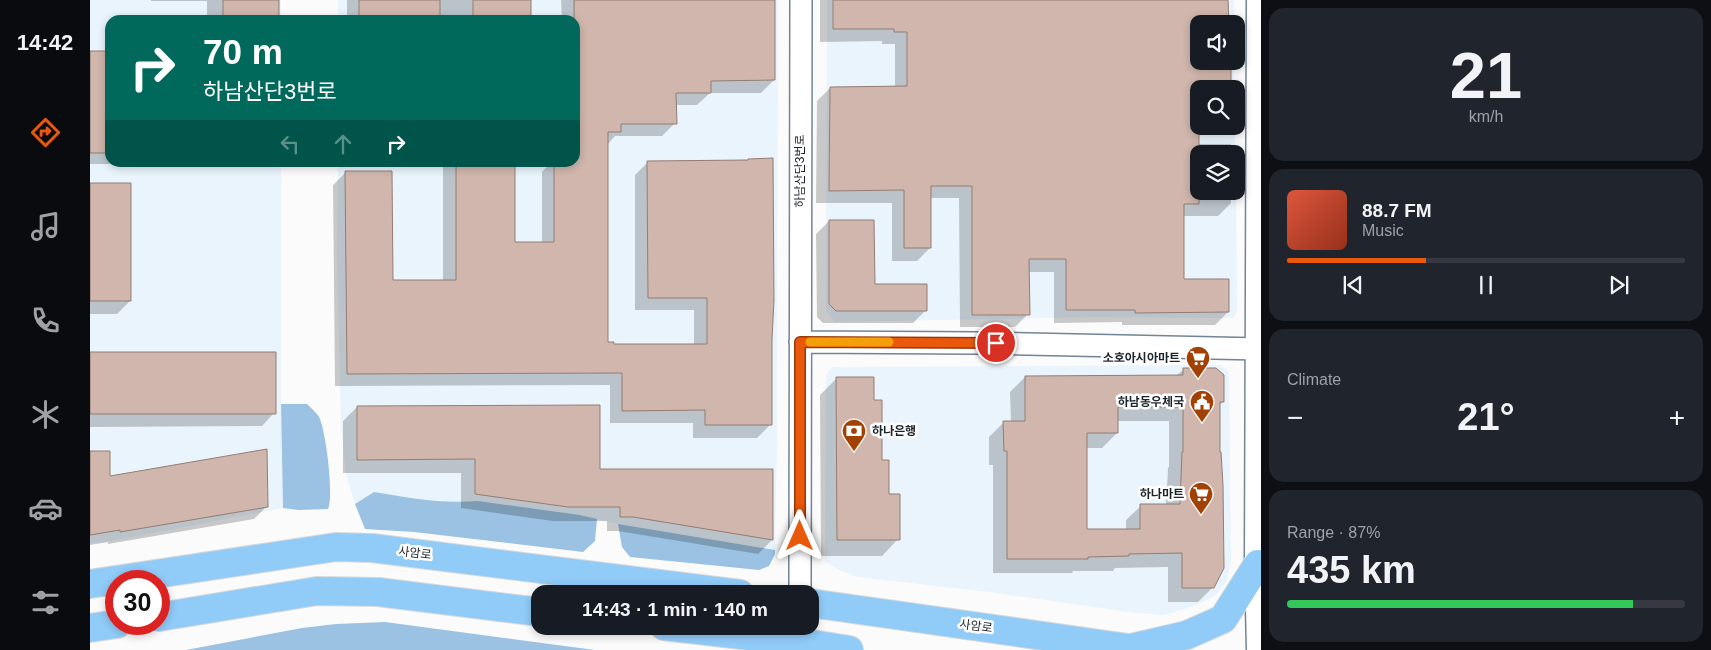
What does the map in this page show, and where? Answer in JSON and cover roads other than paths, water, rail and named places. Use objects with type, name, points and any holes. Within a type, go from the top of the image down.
[{"type":"main road","name":"사암로","points":[[90,584],[336,547],[372,548],[668,585]]},
{"type":"main road","points":[[1136,649],[1187,635],[1223,619],[1260,566]]},
{"type":"main road","points":[[170,615],[316,591],[378,592],[531,611]]},
{"type":"main road","name":"사암로","points":[[819,604],[1136,649]]},
{"type":"main road","points":[[90,628],[105,626]]},
{"type":"main road","points":[[803,635],[849,650]]},
{"type":"street","name":"하남산단3번로","points":[[800,585],[801,0]]},
{"type":"street","points":[[1260,0],[1260,650]]},
{"type":"street","points":[[800,342],[978,343],[1260,349]]},
{"type":"place","name":"소호아시아마트","points":[[1198,379]]},
{"type":"place","name":"하남동우체국","points":[[1202,423]]},
{"type":"place","name":"하나은행","points":[[854,452]]},
{"type":"place","name":"하나마트","points":[[1201,515]]}]
